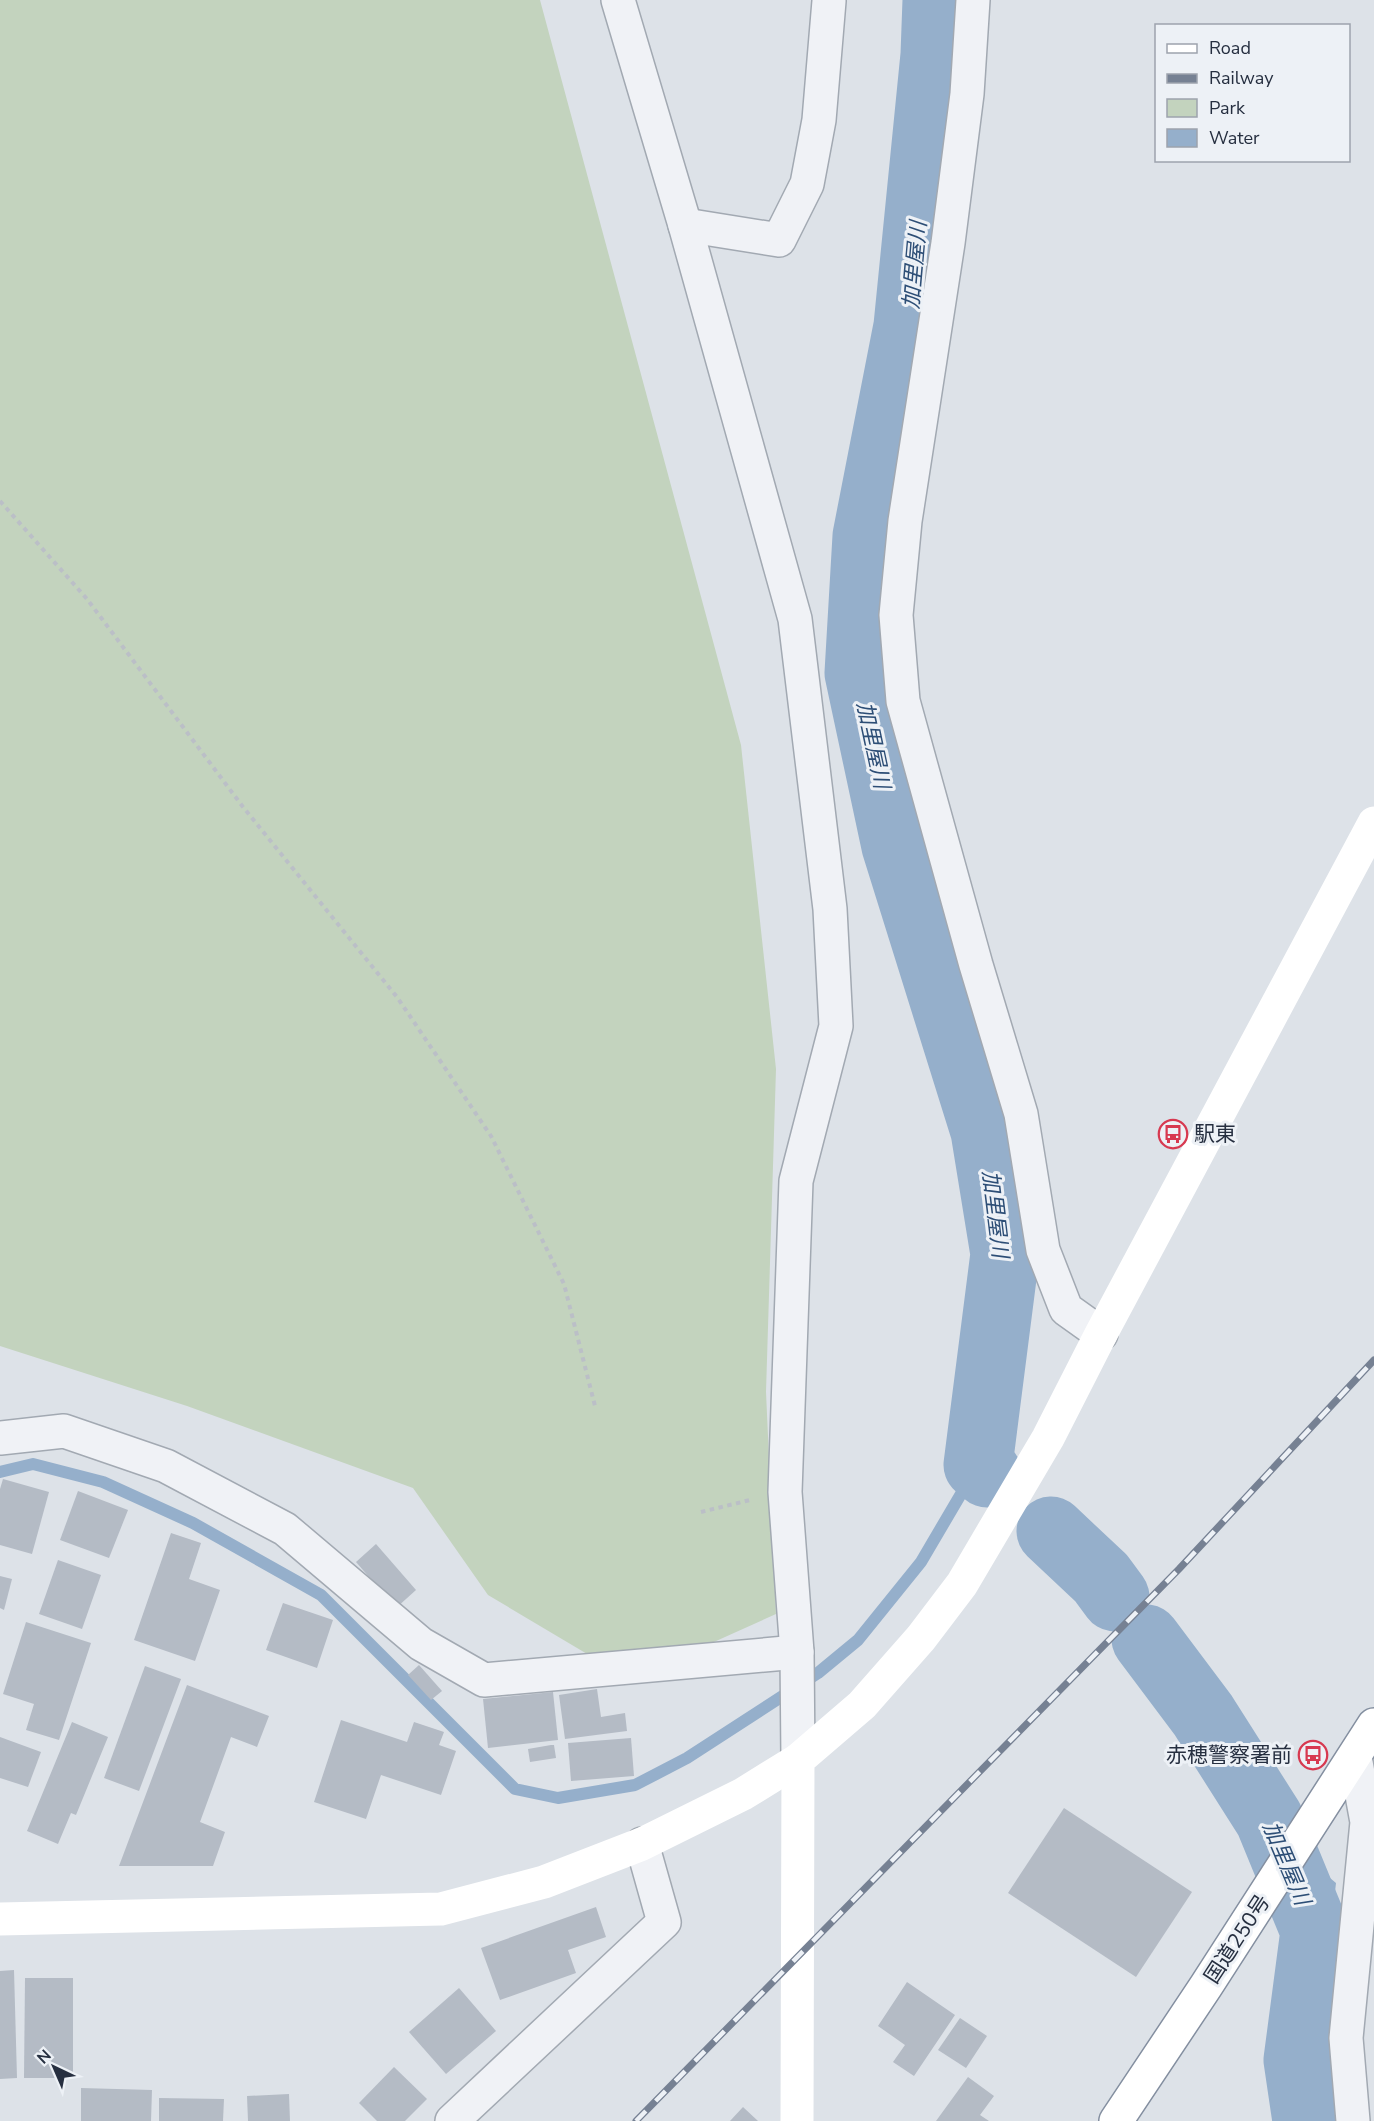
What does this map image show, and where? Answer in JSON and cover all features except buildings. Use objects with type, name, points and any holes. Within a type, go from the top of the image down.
[{"type":"main road","points":[[0,1919],[441,1908],[544,1882],[642,1844],[743,1794],[798,1760],[862,1704],[921,1638],[962,1584],[1048,1438],[1101,1334],[1374,822]]},
{"type":"main road","name":"国道250号","points":[[1116,2121],[1374,1725]]},
{"type":"main road","points":[[797,2121],[798,1760]]},
{"type":"street","points":[[618,0],[685,225],[795,619],[830,909],[836,1026],[796,1181],[785,1492],[797,1652],[798,1760]]},
{"type":"street","points":[[973,0],[967,94],[948,243],[905,521],[896,615],[903,701],[976,965],[1021,1114],[1044,1250],[1066,1309],[1101,1334]]},
{"type":"street","points":[[685,225],[779,240],[807,184],[819,120],[829,1]]},
{"type":"street","points":[[0,1438],[64,1431],[166,1466],[285,1529],[421,1644],[484,1680],[797,1652]]},
{"type":"street","points":[[1353,2121],[1346,2038],[1368,1822],[1355,1757]]},
{"type":"street","points":[[452,2121],[664,1922],[642,1844]]},
{"type":"path","points":[[0,501],[87,599],[243,807],[397,997],[491,1136],[564,1284],[594,1406]]},
{"type":"path","points":[[701,1512],[785,1492]]},
{"type":"green space","points":[[0,0],[540,0],[741,745],[776,1069],[766,1392],[776,1614],[705,1646],[604,1664],[488,1595],[413,1488],[187,1406],[0,1346]]},
{"type":"water","points":[[1330,1878],[1336,1883],[1323,1998],[1324,2071],[1331,2121],[1284,2121],[1273,2055],[1275,2023],[1294,1968],[1292,1939]]},
{"type":"waterway","name":"加里屋川","points":[[937,0],[935,55],[908,326],[867,536],[859,673],[896,846],[985,1131],[1005,1254],[978,1465],[987,1473]]},
{"type":"waterway","points":[[0,1472],[33,1464],[103,1482],[193,1523],[321,1595],[515,1789],[558,1798],[635,1785],[687,1758],[818,1673],[858,1640],[921,1562],[978,1465]]},
{"type":"waterway","name":"加里屋川","points":[[1051,1531],[1101,1578],[1115,1597]]},
{"type":"waterway","name":"加里屋川","points":[[1146,1639],[1203,1715],[1269,1819],[1315,1931],[1298,2060],[1307,2121]]},
{"type":"railway","points":[[636,2121],[1179,1569],[1374,1360]]},
{"type":"place","name":"駅東","points":[[1173,1134]]},
{"type":"place","name":"赤穂警察署前","points":[[1313,1755]]}]
